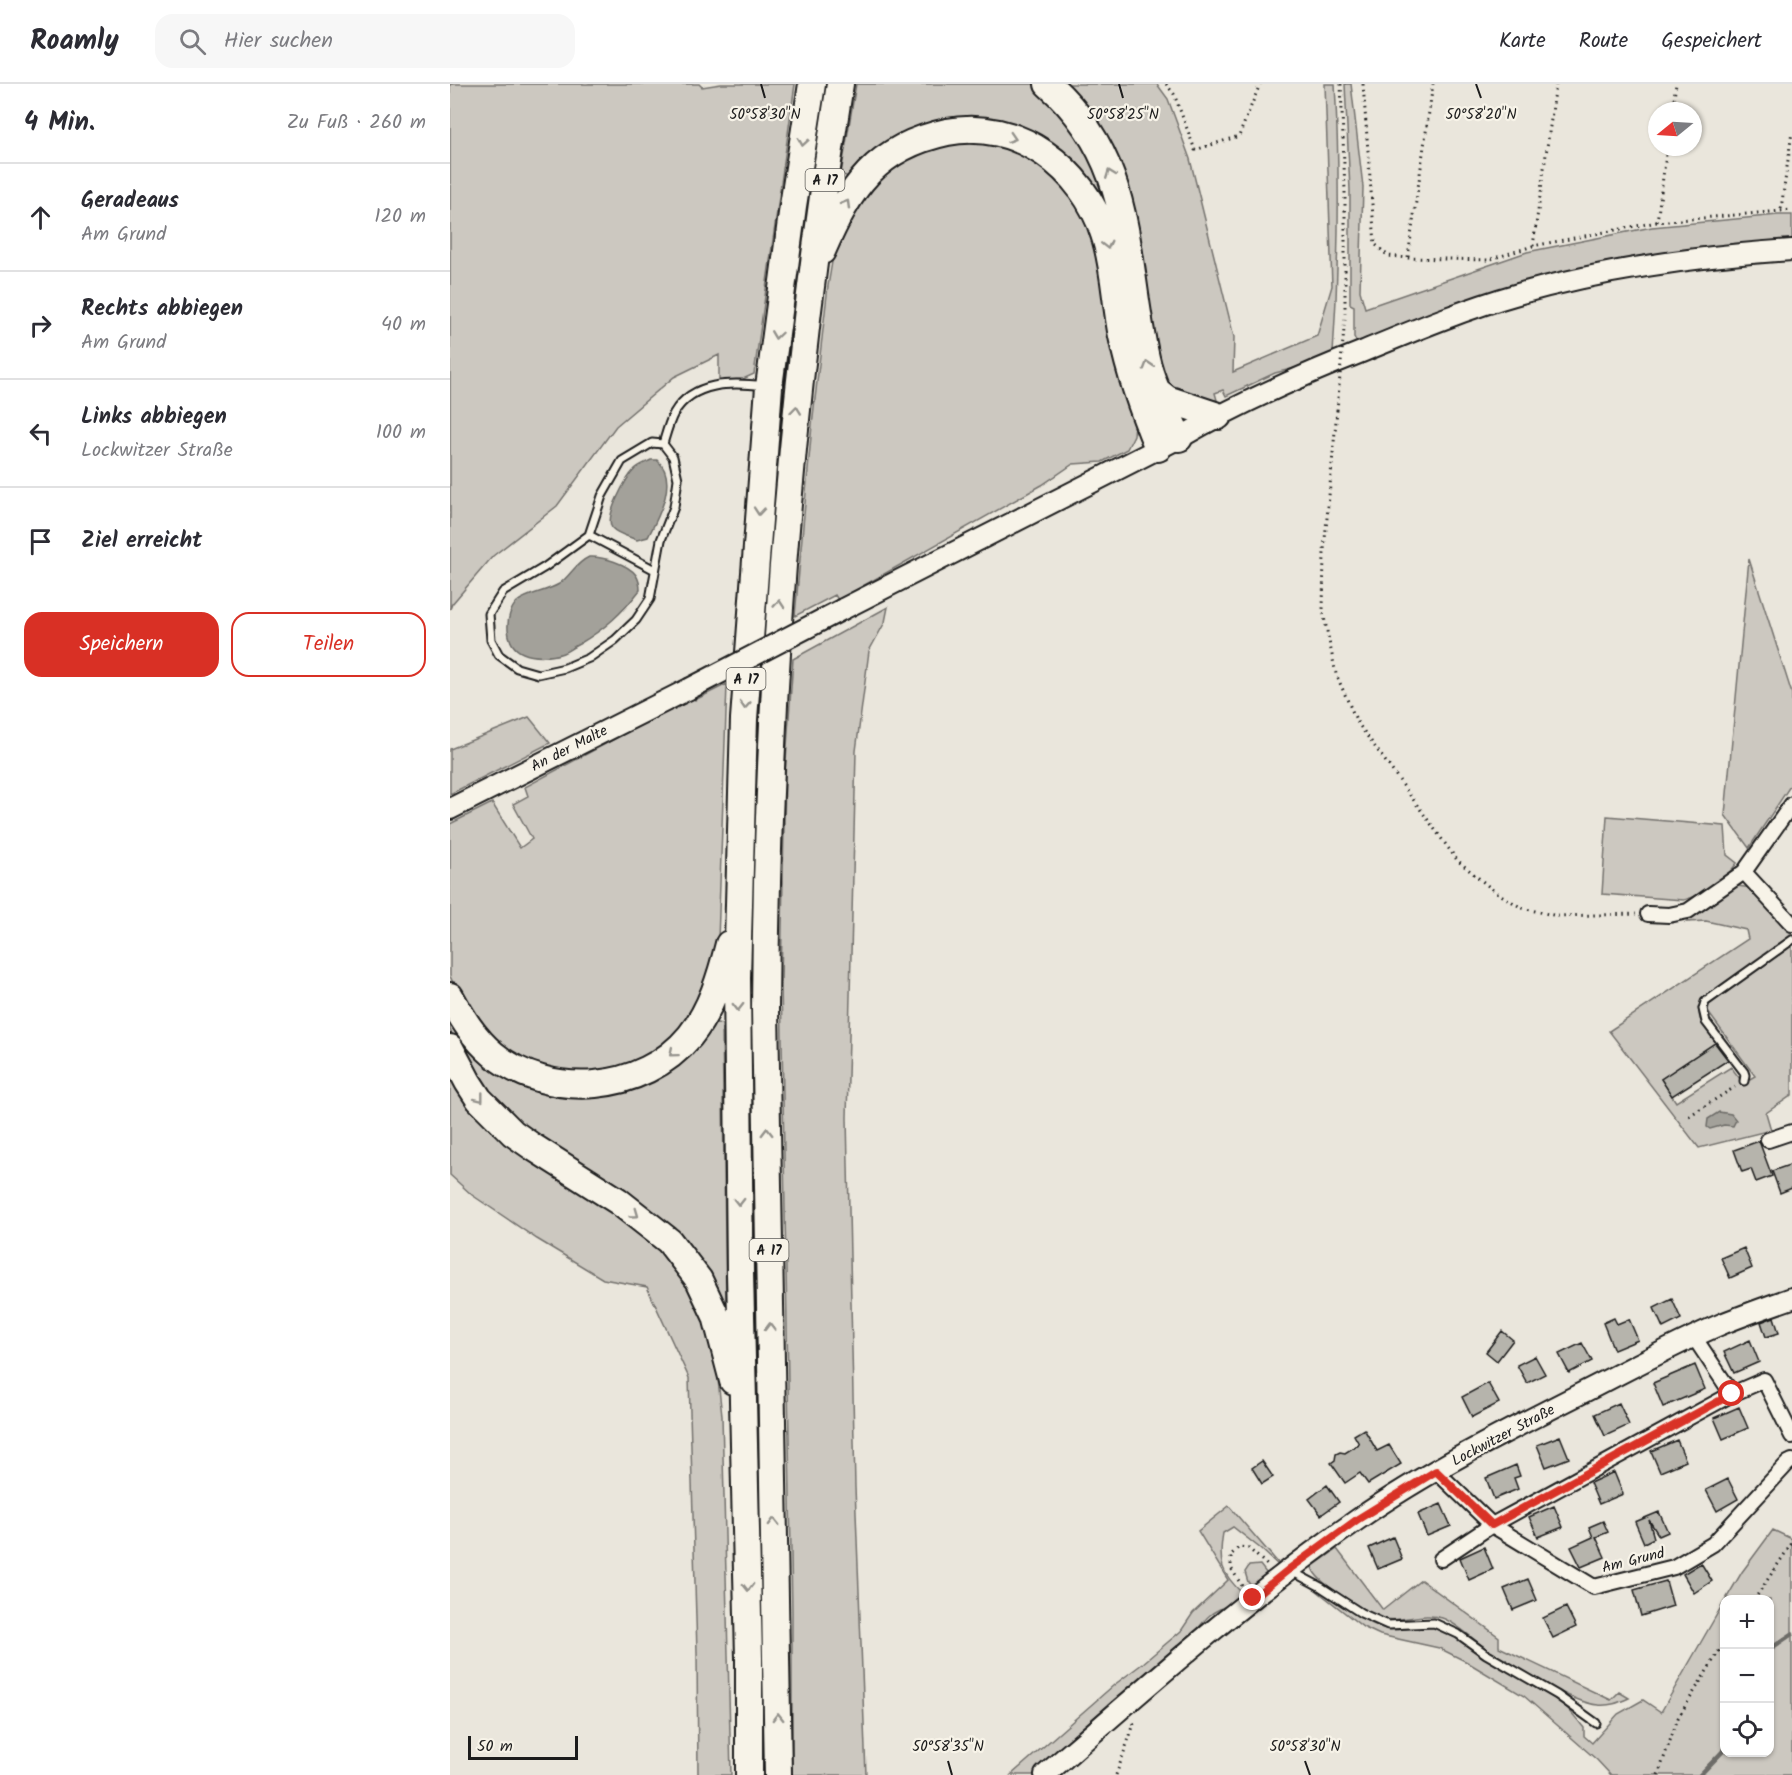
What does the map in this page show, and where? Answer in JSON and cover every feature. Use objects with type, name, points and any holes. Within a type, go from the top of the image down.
[{"type":"highway","name":"A 17","points":[[749,1775],[737,978],[744,719],[769,387],[812,84]]},
{"type":"highway","name":"A 17","points":[[777,1775],[765,1021],[766,884],[779,597],[795,411],[827,165],[840,84]]},
{"type":"highway","points":[[1048,84],[1072,108],[1096,141],[1115,186],[1127,235],[1146,359],[1157,392],[1168,443]]},
{"type":"highway","points":[[812,276],[833,227],[855,187],[877,164],[901,147],[924,138],[953,131],[995,133],[1026,143],[1042,152],[1070,175],[1091,202],[1104,234],[1114,274],[1130,372],[1168,443]]},
{"type":"highway","points":[[1157,392],[1167,399],[1218,416]]},
{"type":"highway","points":[[450,996],[468,1028],[495,1055],[518,1069],[544,1081],[574,1084],[624,1080],[660,1063],[683,1043],[699,1023],[721,976],[739,906]]},
{"type":"highway","points":[[450,1048],[480,1099],[513,1133],[618,1201],[669,1240],[699,1280],[716,1316],[744,1424]]},
{"type":"main road","name":"An der Malte","points":[[450,809],[689,689],[1218,416],[1304,375],[1447,317],[1518,294],[1612,272],[1730,254],[1792,250]]},
{"type":"main road","name":"Lockwitzer Straße","points":[[1045,1775],[1253,1598],[1358,1519],[1436,1471],[1542,1413],[1694,1337],[1792,1298]]},
{"type":"street","points":[[1648,914],[1669,915],[1688,910],[1744,872],[1792,804]]},
{"type":"street","points":[[1744,872],[1792,924]]},
{"type":"street","points":[[1768,1140],[1792,1132]]},
{"type":"street","points":[[1694,1337],[1732,1394]]},
{"type":"street","points":[[1441,1559],[1492,1525],[1732,1394],[1764,1380],[1792,1436]]},
{"type":"street","name":"Am Grund","points":[[1436,1471],[1492,1525],[1594,1587],[1674,1568],[1713,1544],[1792,1461]]},
{"type":"lane","points":[[663,444],[674,413],[687,398],[703,388],[744,383],[769,387]]},
{"type":"lane","points":[[652,443],[663,444],[673,457],[678,479],[674,507],[661,540],[650,599],[636,620],[615,640],[589,658],[565,668],[538,674],[517,668],[499,656],[491,639],[489,614],[502,592],[545,567],[589,535],[602,496],[622,461],[652,443]]},
{"type":"lane","points":[[589,535],[655,570]]},
{"type":"lane","points":[[1744,1081],[1744,1072],[1706,1022],[1703,1009],[1705,1002],[1792,940]]},
{"type":"lane","points":[[1283,1574],[1321,1587],[1361,1613],[1388,1625],[1434,1623],[1458,1634],[1486,1654],[1557,1695],[1596,1723]]},
{"type":"path","points":[[1166,84],[1174,94],[1195,150],[1239,136],[1260,84]]},
{"type":"path","points":[[1341,84],[1345,191],[1345,316],[1324,550],[1323,612],[1336,674],[1358,722],[1457,860],[1493,890],[1522,908],[1557,916],[1648,914]]},
{"type":"path","points":[[1363,84],[1375,244],[1388,256],[1488,260],[1533,246],[1657,222],[1781,209],[1792,210]]},
{"type":"path","points":[[1408,258],[1433,84]]},
{"type":"path","points":[[1533,246],[1556,84]]},
{"type":"path","points":[[1673,102],[1676,84]]},
{"type":"path","points":[[1781,209],[1792,132]]},
{"type":"path","points":[[1657,222],[1666,156]]},
{"type":"path","points":[[1689,1116],[1744,1081]]},
{"type":"path","points":[[1757,1595],[1792,1543]]},
{"type":"path","points":[[1253,1598],[1231,1568],[1232,1555],[1239,1547],[1248,1548],[1283,1574]]},
{"type":"path","points":[[1658,1775],[1678,1718],[1721,1649]]},
{"type":"path","points":[[1116,1775],[1134,1724],[1122,1708]]},
{"type":"shaded area","points":[[450,84],[699,84],[702,87],[721,84],[795,84],[754,374],[743,379],[719,381],[719,355],[674,377],[616,426],[557,506],[493,556],[450,609]]},
{"type":"shaded area","points":[[856,84],[1037,84],[1099,162],[1112,228],[999,125],[851,178],[841,174]]},
{"type":"shaded area","points":[[1056,84],[1157,84],[1168,99],[1190,159],[1234,337],[1233,372],[1317,336],[1332,286],[1325,84],[1335,84],[1338,219],[1333,354],[1275,373],[1226,396],[1223,390],[1215,393],[1217,400],[1200,401],[1184,398],[1158,376],[1130,211]]},
{"type":"shaded area","points":[[1345,84],[1351,84],[1363,187],[1360,291],[1365,308],[1527,252],[1652,227],[1792,215],[1792,243],[1448,308],[1357,343],[1354,337],[1354,306],[1350,304],[1350,190]]},
{"type":"shaded area","points":[[956,140],[1009,146],[1050,169],[1090,221],[1135,423],[1134,435],[1127,449],[1102,462],[1073,464],[1042,485],[838,600],[835,595],[795,616],[812,425],[828,286],[832,262],[842,231],[863,193],[906,155]]},
{"type":"shaded area","points":[[651,460],[657,460],[663,468],[667,487],[665,498],[648,537],[637,540],[614,530],[610,523],[611,515],[617,498],[631,474],[638,466]]},
{"type":"shaded area","points":[[589,557],[607,559],[627,567],[636,575],[640,590],[605,626],[565,652],[538,656],[527,655],[517,649],[509,637],[508,622],[517,602],[559,584]]},
{"type":"shaded area","points":[[1749,559],[1792,694],[1792,783],[1749,848],[1725,815]]},
{"type":"shaded area","points":[[888,607],[885,622],[869,651],[856,751],[847,1118],[855,1487],[866,1775],[792,1775],[792,1612],[781,982],[785,776],[793,659]]},
{"type":"shaded area","points":[[727,684],[718,940],[705,994],[671,1043],[622,1071],[547,1072],[500,1049],[461,1001],[450,976],[450,824],[492,803],[520,848],[532,839],[513,804],[528,796],[525,787],[693,697],[695,700]]},
{"type":"shaded area","points":[[529,717],[550,743],[450,794],[450,749]]},
{"type":"shaded area","points":[[1607,816],[1725,826],[1727,855],[1737,863],[1714,886],[1684,900],[1602,894]]},
{"type":"shaded area","points":[[1737,886],[1752,888],[1792,935],[1706,998],[1698,1007],[1700,1019],[1716,1042],[1661,1079],[1676,1102],[1731,1067],[1743,1083],[1755,1076],[1708,1012],[1709,1002],[1792,945],[1792,1095],[1766,1113],[1771,1130],[1699,1148],[1609,1031],[1748,939],[1746,930],[1706,921],[1686,922]]},
{"type":"shaded area","points":[[450,1014],[570,1095],[711,1022],[722,1024],[726,1311],[714,1294],[517,1127],[464,1060],[450,1030]]},
{"type":"shaded area","points":[[450,1060],[463,1084],[628,1215],[692,1282],[714,1343],[722,1416],[731,1775],[698,1775],[689,1378],[647,1287],[603,1279],[537,1239],[472,1195],[450,1175]]},
{"type":"shaded area","points":[[1719,1112],[1731,1114],[1736,1120],[1733,1126],[1724,1125],[1710,1129],[1707,1127],[1708,1119]]},
{"type":"shaded area","points":[[1229,1506],[1279,1564],[1233,1527],[1223,1533],[1221,1560],[1223,1567],[1230,1580],[1243,1594],[1210,1615],[1185,1644],[1033,1775],[1011,1775],[1114,1685],[1181,1631],[1193,1613],[1228,1580],[1198,1531]]},
{"type":"shaded area","points":[[1773,1530],[1792,1539],[1792,1775],[1611,1775],[1524,1696],[1439,1648],[1380,1635],[1363,1627],[1307,1583],[1377,1626],[1399,1630],[1431,1626],[1450,1632],[1484,1656],[1539,1686],[1560,1701],[1584,1728],[1584,1736],[1592,1743],[1618,1714],[1643,1700],[1661,1712],[1720,1609],[1720,1757],[1774,1757],[1774,1595],[1728,1595]]},
{"type":"shaded area","points":[[1337,1549],[1383,1610],[1421,1580],[1499,1637],[1499,1647],[1611,1700],[1619,1692],[1629,1698],[1614,1704],[1598,1705],[1572,1697],[1507,1663],[1442,1618],[1425,1616],[1391,1620],[1374,1616],[1329,1587],[1315,1573],[1312,1567]]},
{"type":"shaded area","points":[[1260,1565],[1267,1574],[1265,1579],[1254,1588],[1248,1582],[1245,1572],[1249,1566]]},
{"type":"building","points":[[1715,1043],[1728,1060],[1672,1096],[1661,1079]]},
{"type":"building","points":[[1759,1141],[1772,1176],[1756,1182],[1751,1169],[1742,1172],[1734,1150]]},
{"type":"building","points":[[1792,1164],[1792,1188],[1780,1193],[1772,1171]]},
{"type":"building","points":[[1744,1248],[1752,1268],[1730,1278],[1721,1258]]},
{"type":"building","points":[[1672,1299],[1681,1319],[1663,1328],[1654,1308]]},
{"type":"building","points":[[1774,1317],[1779,1333],[1766,1337],[1761,1322]]},
{"type":"building","points":[[1614,1318],[1617,1324],[1629,1319],[1638,1340],[1614,1350],[1603,1323]]},
{"type":"building","points":[[1502,1331],[1513,1340],[1497,1361],[1486,1352]]},
{"type":"building","points":[[1750,1340],[1759,1362],[1734,1373],[1724,1352]]},
{"type":"building","points":[[1582,1343],[1592,1361],[1569,1373],[1559,1354]]},
{"type":"building","points":[[1535,1356],[1545,1374],[1527,1383],[1517,1365]]},
{"type":"building","points":[[1695,1365],[1705,1389],[1663,1407],[1653,1383]]},
{"type":"building","points":[[1488,1383],[1499,1403],[1472,1417],[1462,1397]]},
{"type":"building","points":[[1619,1403],[1629,1425],[1605,1436],[1595,1414]]},
{"type":"building","points":[[1739,1407],[1748,1428],[1723,1439],[1714,1418]]},
{"type":"building","points":[[1364,1429],[1377,1451],[1389,1445],[1401,1464],[1368,1484],[1360,1473],[1345,1483],[1331,1463],[1335,1460],[1336,1454],[1345,1453],[1359,1444],[1354,1435]]},
{"type":"building","points":[[1560,1436],[1569,1458],[1546,1467],[1537,1445]]},
{"type":"building","points":[[1677,1440],[1686,1461],[1660,1472],[1651,1451]]},
{"type":"building","points":[[1262,1461],[1273,1477],[1262,1484],[1252,1468]]},
{"type":"building","points":[[1516,1465],[1520,1476],[1514,1478],[1518,1489],[1494,1499],[1486,1478]]},
{"type":"building","points":[[1614,1472],[1623,1494],[1599,1504],[1590,1483]]},
{"type":"building","points":[[1728,1479],[1738,1499],[1717,1511],[1706,1490]]},
{"type":"building","points":[[1327,1485],[1339,1502],[1321,1515],[1309,1499]]},
{"type":"building","points":[[1441,1504],[1451,1526],[1427,1536],[1418,1514]]},
{"type":"building","points":[[1554,1506],[1563,1527],[1538,1537],[1529,1517]]},
{"type":"building","points":[[1659,1512],[1668,1532],[1659,1536],[1649,1520],[1654,1538],[1644,1543],[1635,1522]]},
{"type":"building","points":[[1603,1521],[1608,1532],[1596,1537],[1605,1557],[1581,1567],[1571,1547],[1593,1537],[1589,1527]]},
{"type":"building","points":[[1393,1537],[1402,1559],[1378,1569],[1369,1548]]},
{"type":"building","points":[[1484,1547],[1493,1569],[1469,1580],[1460,1558]]},
{"type":"building","points":[[1701,1563],[1712,1581],[1694,1593],[1683,1574]]},
{"type":"building","points":[[1528,1579],[1537,1600],[1513,1610],[1504,1589]]},
{"type":"building","points":[[1666,1581],[1673,1606],[1641,1616],[1634,1590]]},
{"type":"building","points":[[1566,1607],[1576,1627],[1553,1638],[1543,1618]]},
{"type":"waterway","points":[[1774,1646],[1792,1634]]},
{"type":"waterway","points":[[1700,1775],[1720,1754]]},
{"type":"route","points":[[1253,1598],[1358,1519],[1436,1471],[1492,1525],[1732,1394]]}]
